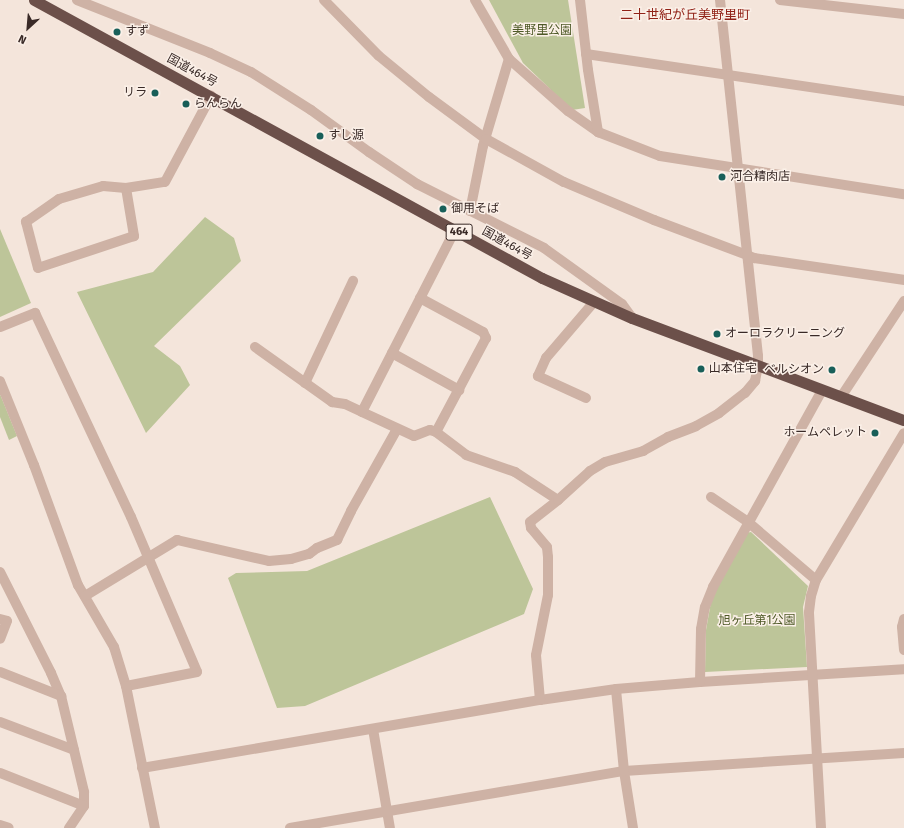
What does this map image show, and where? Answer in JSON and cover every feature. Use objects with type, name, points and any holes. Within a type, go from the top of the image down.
[{"type":"highway","name":"国道464号","points":[[34,0],[542,278],[632,318],[904,420]]},
{"type":"street","points":[[77,0],[210,53],[251,72],[311,110],[368,152],[417,184],[544,248],[622,304],[632,318]]},
{"type":"street","points":[[324,0],[379,56],[428,97],[486,139],[564,182],[654,220],[754,258],[904,280]]},
{"type":"street","points":[[475,0],[509,59],[568,111],[598,132],[660,156],[904,194]]},
{"type":"street","points":[[580,0],[586,54],[598,132]]},
{"type":"street","points":[[540,700],[536,655],[548,595],[548,557],[546,547],[530,528],[530,522],[558,500],[590,471],[605,462],[643,451],[668,437],[696,426],[719,413],[745,393],[755,382],[758,356],[720,0]]},
{"type":"street","points":[[780,0],[904,14]]},
{"type":"street","points":[[586,54],[904,101]]},
{"type":"street","points":[[470,211],[486,139],[509,59]]},
{"type":"street","points":[[126,188],[134,236],[38,268],[26,222],[59,199],[103,186],[126,188],[165,182],[211,96]]},
{"type":"street","points":[[362,412],[455,230]]},
{"type":"street","points":[[305,383],[353,281]]},
{"type":"street","points":[[420,298],[483,332],[486,338],[436,432]]},
{"type":"street","points":[[841,397],[904,301]]},
{"type":"street","points":[[586,398],[538,376],[546,358],[594,302]]},
{"type":"street","points":[[0,328],[35,312],[148,557],[197,672],[126,686]]},
{"type":"street","points":[[255,347],[332,402],[345,404],[414,436],[430,430],[436,432],[466,455],[515,472],[558,500]]},
{"type":"street","points":[[392,353],[459,390]]},
{"type":"street","points":[[0,381],[34,465],[78,584],[114,646],[126,686],[155,828]]},
{"type":"street","points":[[700,682],[701,629],[705,607],[713,587],[822,390]]},
{"type":"street","points":[[85,596],[177,540],[269,561],[291,559],[309,554],[317,548],[337,540],[397,429]]},
{"type":"street","points":[[821,828],[809,612],[811,596],[816,580],[904,434]]},
{"type":"street","points":[[711,497],[748,522],[816,580]]},
{"type":"street","points":[[0,572],[61,696],[84,792],[84,806],[69,828]]},
{"type":"street","points":[[0,639],[4,620],[19,610]]},
{"type":"street","points":[[904,619],[902,627],[904,650]]},
{"type":"street","points":[[142,768],[540,700],[616,690],[700,682],[904,670]]},
{"type":"street","points":[[0,672],[61,696]]},
{"type":"street","points":[[616,690],[624,771],[633,828]]},
{"type":"street","points":[[0,722],[74,750]]},
{"type":"street","points":[[373,729],[390,828]]},
{"type":"street","points":[[290,828],[624,771],[904,754]]},
{"type":"street","points":[[0,773],[84,806]]},
{"type":"street","points":[[0,825],[9,828]]},
{"type":"green space","name":"美野里公園","points":[[489,0],[568,0],[585,108],[572,110],[523,63]]},
{"type":"green space","points":[[205,217],[234,238],[241,261],[154,346],[180,366],[190,385],[146,433],[77,292],[153,272]]},
{"type":"green space","points":[[0,229],[31,303],[0,317]]},
{"type":"green space","points":[[0,394],[17,436],[9,440],[0,417]]},
{"type":"green space","points":[[490,497],[533,589],[524,614],[305,706],[277,708],[228,578],[236,573],[307,571]]},
{"type":"green space","name":"旭ヶ丘第1公園","points":[[751,532],[808,586],[803,607],[807,667],[705,672],[706,630],[711,602],[721,578],[746,533]]},
{"type":"place","name":"すず","points":[[117,32]]},
{"type":"place","name":"リラ","points":[[155,93]]},
{"type":"place","name":"らんらん","points":[[186,104]]},
{"type":"place","name":"すし源","points":[[320,136]]},
{"type":"place","name":"河合精肉店","points":[[722,177]]},
{"type":"place","name":"御用そば","points":[[443,209]]},
{"type":"place","name":"オーロラクリーニング","points":[[717,334]]},
{"type":"place","name":"山本住宅","points":[[701,369]]},
{"type":"place","name":"ベルシオン","points":[[832,370]]},
{"type":"place","name":"ホームペレット","points":[[875,433]]},
{"type":"district","name":"二十世紀が丘美野里町","points":[[685,15]]}]
